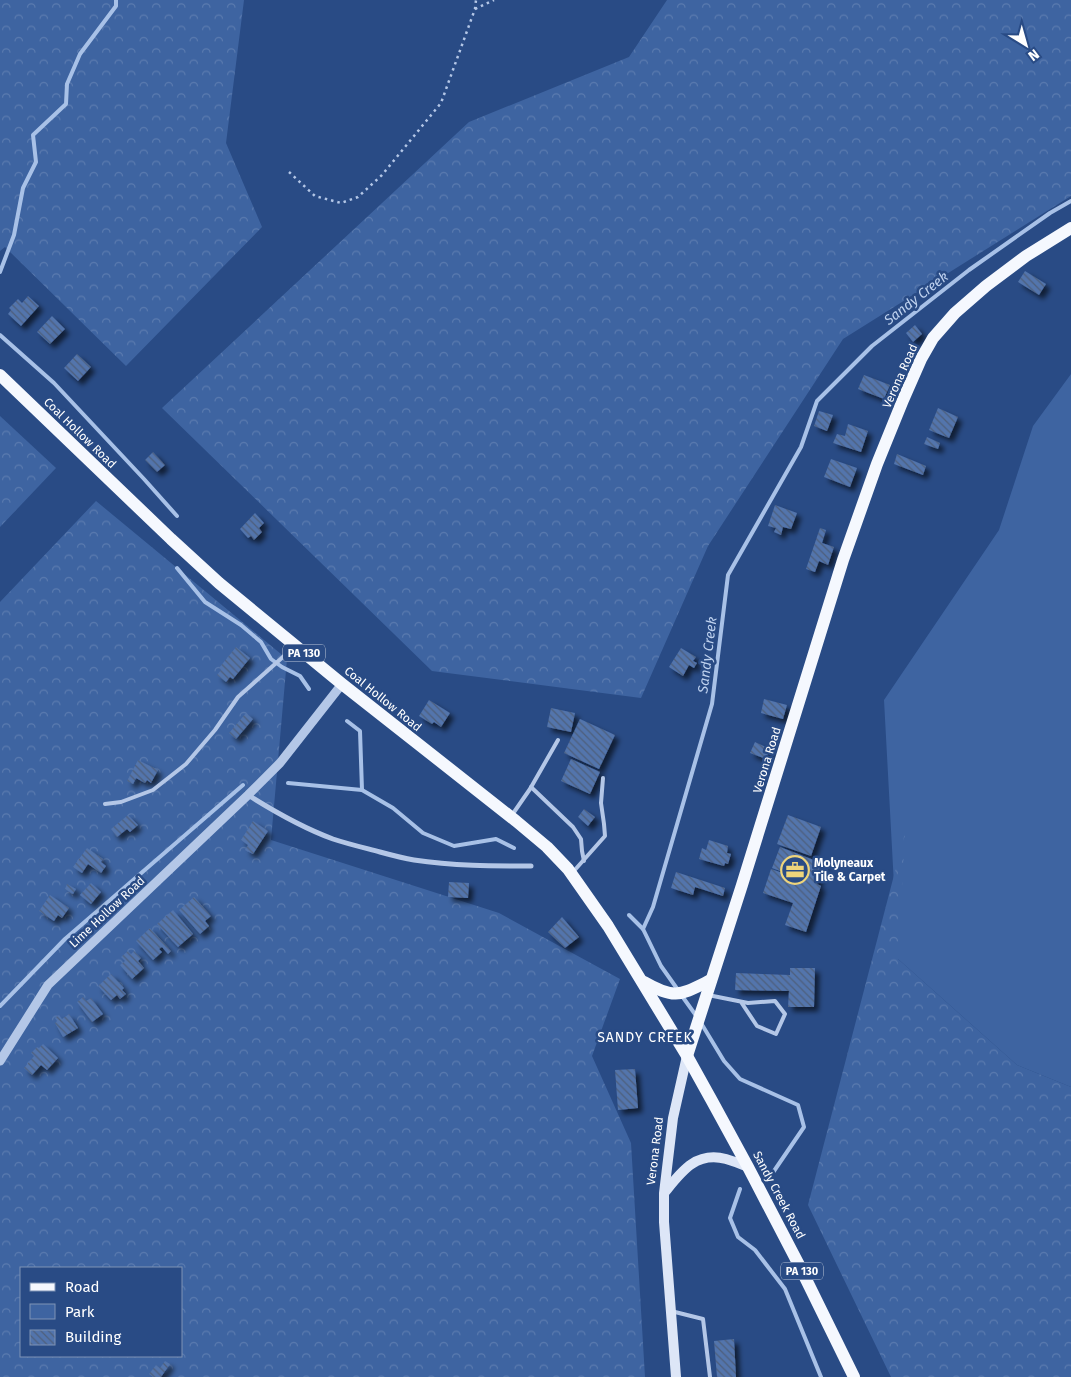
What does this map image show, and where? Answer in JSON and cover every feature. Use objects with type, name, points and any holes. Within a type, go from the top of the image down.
[{"type":"main road","name":"Verona Road","points":[[676,1377],[664,1222],[664,1193],[673,1118],[686,1056],[742,886],[843,560],[877,464],[921,359],[933,338],[955,313],[986,286],[1026,256],[1071,228]]},
{"type":"main road","name":"Coal Hollow Road","points":[[0,375],[170,539],[219,583],[342,684],[547,847],[572,874],[608,926],[686,1056]]},
{"type":"main road","points":[[642,981],[661,992],[678,994],[711,980]]},
{"type":"main road","name":"Sandy Creek Road","points":[[686,1056],[748,1166],[854,1377]]},
{"type":"main road","points":[[664,1193],[679,1174],[692,1163],[704,1158],[724,1158],[748,1166]]},
{"type":"street","name":"Lime Hollow Road","points":[[0,1061],[48,985],[280,763],[342,684]]},
{"type":"street","points":[[248,795],[294,822],[333,839],[396,856],[447,864],[531,866]]},
{"type":"lane","points":[[105,804],[121,802],[153,790],[186,764],[215,730],[238,697],[295,646]]},
{"type":"lane","points":[[511,817],[558,740]]},
{"type":"lane","points":[[572,874],[605,836],[601,803],[603,778]]},
{"type":"lane","points":[[531,787],[573,828],[581,839],[584,860]]},
{"type":"lane","points":[[706,994],[748,1003],[776,1001],[785,1014],[776,1034],[757,1026],[741,1002]]},
{"type":"lane","points":[[671,1311],[703,1319],[710,1377]]},
{"type":"path","points":[[289,172],[316,196],[341,203],[358,197],[382,175],[440,103],[475,9],[476,0]]},
{"type":"path","points":[[475,9],[494,0]]},
{"type":"green space","points":[[0,0],[244,0],[226,143],[262,227],[126,366],[5,247],[0,251]]},
{"type":"green space","points":[[667,0],[1071,0],[1071,196],[843,339],[708,546],[641,698],[432,671],[162,408],[469,122],[629,57]]},
{"type":"green space","points":[[1071,374],[1071,1087],[1017,1065],[898,959],[884,700],[999,530],[1033,426]]},
{"type":"green space","points":[[0,416],[56,468],[0,527]]},
{"type":"green space","points":[[96,501],[287,659],[271,840],[499,913],[620,979],[592,1056],[631,1143],[645,1377],[0,1377],[0,602]]},
{"type":"green space","points":[[905,833],[898,959],[1017,1065],[1071,1087],[1071,1377],[891,1377],[808,1205]]},
{"type":"building","points":[[1025,271],[1046,284],[1039,295],[1018,282]]},
{"type":"building","points":[[28,296],[39,306],[21,326],[8,314],[11,310],[9,308],[18,299],[22,303]]},
{"type":"building","points":[[52,316],[65,329],[50,344],[37,332]]},
{"type":"building","points":[[915,325],[922,334],[913,342],[906,333]]},
{"type":"building","points":[[77,354],[91,367],[78,381],[64,368]]},
{"type":"building","points":[[864,375],[890,385],[884,399],[858,389]]},
{"type":"building","points":[[938,408],[958,417],[949,438],[929,430]]},
{"type":"building","points":[[819,411],[833,415],[827,431],[814,426]]},
{"type":"building","points":[[848,424],[868,431],[861,452],[833,443],[837,434],[845,436]]},
{"type":"building","points":[[927,437],[940,443],[938,449],[924,444]]},
{"type":"building","points":[[153,452],[165,465],[157,472],[145,460]]},
{"type":"building","points":[[897,454],[926,466],[923,475],[894,464]]},
{"type":"building","points":[[831,459],[857,468],[850,487],[824,477]]},
{"type":"building","points":[[775,505],[797,513],[791,529],[783,527],[781,535],[774,532],[776,528],[768,526]]},
{"type":"building","points":[[255,513],[264,523],[259,528],[262,532],[254,540],[251,536],[248,538],[240,529]]},
{"type":"building","points":[[820,528],[826,530],[822,543],[834,547],[828,565],[819,561],[815,572],[806,569]]},
{"type":"building","points":[[236,647],[250,658],[233,679],[230,677],[226,682],[217,675],[221,670],[219,668]]},
{"type":"building","points":[[681,648],[696,657],[693,661],[697,663],[694,668],[689,665],[683,676],[669,667]]},
{"type":"building","points":[[764,699],[787,705],[783,719],[761,713]]},
{"type":"building","points":[[429,700],[450,713],[441,727],[419,716]]},
{"type":"building","points":[[551,708],[575,713],[571,732],[547,727]]},
{"type":"building","points":[[246,713],[253,719],[236,739],[229,733]]},
{"type":"building","points":[[580,719],[615,735],[599,769],[564,753]]},
{"type":"building","points":[[755,742],[770,749],[766,759],[750,753]]},
{"type":"building","points":[[571,759],[600,772],[590,794],[561,781]]},
{"type":"building","points":[[138,760],[158,770],[151,783],[147,780],[145,783],[136,778],[133,784],[127,781]]},
{"type":"building","points":[[584,809],[595,817],[588,826],[578,817]]},
{"type":"building","points":[[128,815],[138,825],[130,832],[127,829],[117,837],[111,829]]},
{"type":"building","points":[[788,815],[821,827],[811,856],[777,844]]},
{"type":"building","points":[[253,821],[268,831],[253,854],[245,850],[248,845],[241,840]]},
{"type":"building","points":[[709,840],[728,846],[727,853],[731,854],[728,864],[725,863],[724,866],[699,859],[702,848],[706,850]]},
{"type":"building","points":[[780,847],[824,864],[817,884],[821,886],[806,932],[785,925],[793,903],[763,893],[771,869],[804,880],[772,868]]},
{"type":"building","points":[[87,848],[103,859],[101,862],[106,866],[101,873],[88,864],[82,873],[73,867]]},
{"type":"building","points":[[676,872],[725,888],[723,896],[695,887],[693,895],[671,888]]},
{"type":"building","points":[[449,882],[469,883],[468,898],[448,897]]},
{"type":"building","points":[[91,883],[101,892],[91,904],[80,895]]},
{"type":"building","points":[[67,884],[76,889],[73,894],[65,889]]},
{"type":"building","points":[[50,895],[69,908],[62,918],[58,915],[54,921],[39,911]]},
{"type":"building","points":[[194,897],[211,916],[205,921],[209,926],[200,934],[179,910]]},
{"type":"building","points":[[173,910],[193,934],[178,947],[157,924]]},
{"type":"building","points":[[562,917],[579,937],[565,948],[548,932]]},
{"type":"building","points":[[150,928],[171,951],[168,954],[162,947],[159,949],[162,952],[153,960],[136,941]]},
{"type":"building","points":[[128,951],[131,954],[134,951],[141,958],[138,961],[144,968],[132,979],[120,965],[125,961],[121,957]]},
{"type":"building","points":[[790,968],[815,968],[814,1007],[788,1007],[789,991],[735,990],[736,973],[790,975]]},
{"type":"building","points":[[111,974],[124,988],[122,990],[126,994],[120,999],[117,995],[111,1000],[98,986]]},
{"type":"building","points":[[83,997],[86,1001],[91,998],[103,1014],[92,1022],[77,1002]]},
{"type":"building","points":[[69,1014],[78,1028],[63,1037],[55,1023],[57,1021],[55,1018],[59,1015],[62,1019]]},
{"type":"building","points":[[43,1044],[58,1058],[47,1070],[41,1065],[32,1075],[24,1068],[34,1056],[31,1053]]},
{"type":"building","points":[[635,1069],[638,1108],[618,1110],[615,1070]]},
{"type":"building","points":[[734,1339],[736,1377],[717,1377],[714,1341]]},
{"type":"building","points":[[165,1361],[170,1364],[161,1377],[153,1377],[149,1374],[156,1365],[160,1368]]},
{"type":"waterway","points":[[0,272],[14,235],[23,188],[36,162],[33,135],[66,104],[67,84],[80,54],[116,6],[116,0]]},
{"type":"waterway","name":"Sandy Creek","points":[[678,990],[661,966],[643,929],[653,907],[712,704],[728,575],[801,447],[817,401],[872,346],[969,270],[1050,213],[1071,201]]},
{"type":"waterway","points":[[0,335],[54,383],[177,516]]},
{"type":"waterway","points":[[177,568],[205,602],[241,625],[261,642],[271,659],[300,676],[309,689]]},
{"type":"waterway","points":[[347,721],[360,731],[362,790]]},
{"type":"waterway","points":[[288,783],[362,790],[393,808],[423,833],[454,846],[496,839],[514,848]]},
{"type":"waterway","points":[[0,1006],[65,939],[243,785]]},
{"type":"waterway","points":[[629,915],[643,929]]},
{"type":"waterway","name":"Sandy Creek","points":[[682,996],[697,1017]]},
{"type":"waterway","name":"Sandy Creek","points":[[701,1023],[724,1061],[740,1079],[798,1105],[804,1127],[774,1171]]},
{"type":"waterway","name":"Sandy Creek","points":[[740,1189],[730,1218],[738,1237],[755,1250],[785,1289],[821,1377]]},
{"type":"place","name":"Molyneaux Tile & Carpet","points":[[795,870]]},
{"type":"district","name":"SANDY CREEK","points":[[645,1037]]}]
